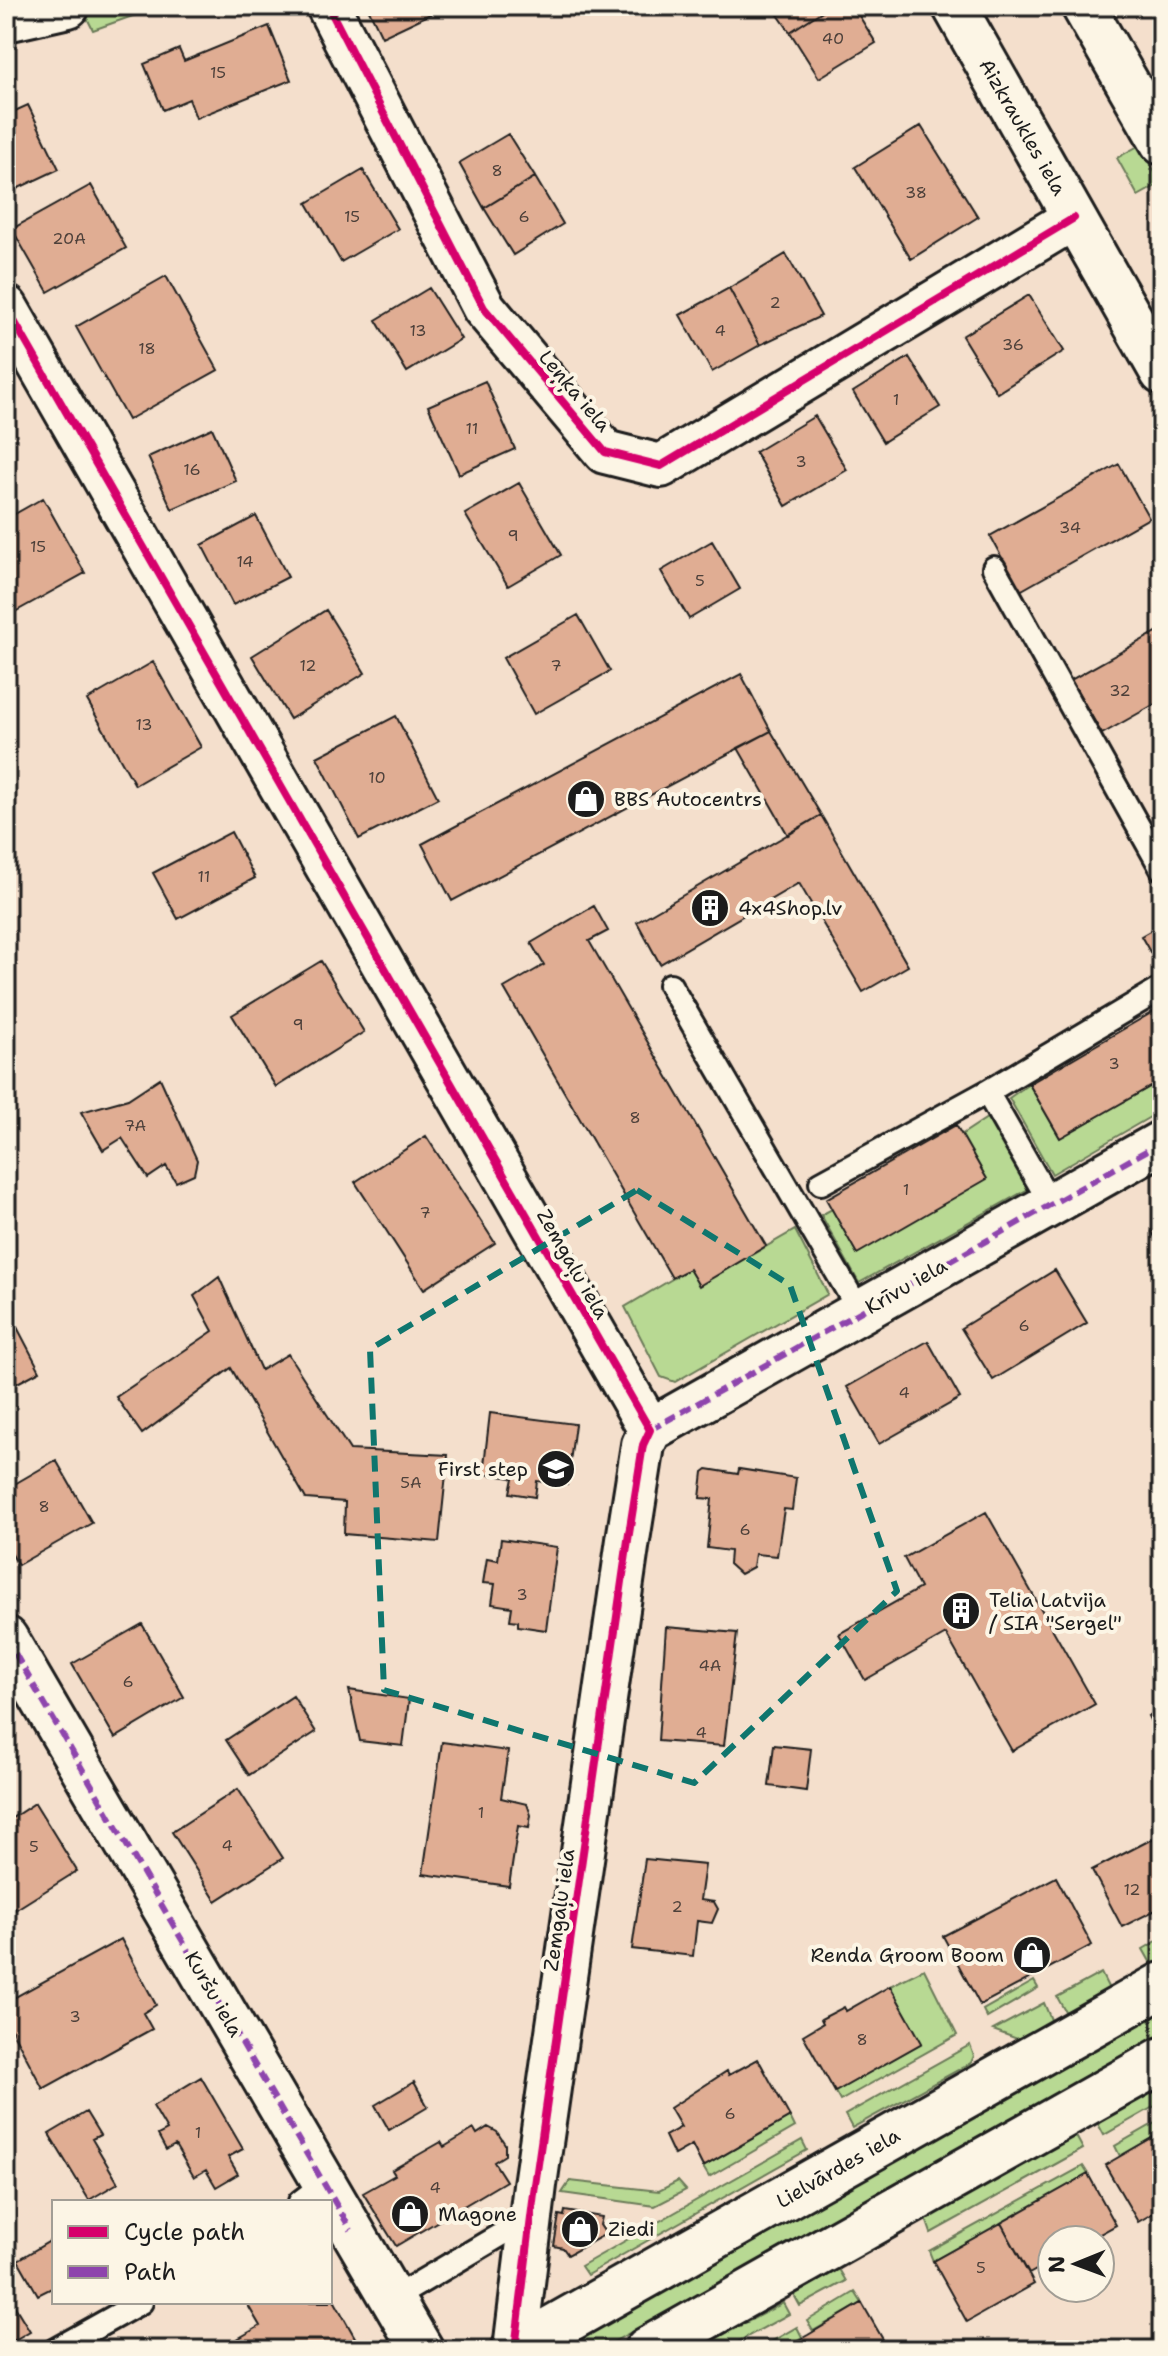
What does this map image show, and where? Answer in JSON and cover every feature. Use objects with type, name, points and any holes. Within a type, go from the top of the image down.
[{"type":"main road","name":"Lielvārdes iela","points":[[515,2350],[1162,1985]]},
{"type":"main road","points":[[647,2350],[1162,2060]]},
{"type":"street","points":[[6,20],[68,6]]},
{"type":"street","name":"Leņķa iela","points":[[328,6],[484,308],[605,452],[661,466],[1074,218]]},
{"type":"street","name":"Aizkraukles iela","points":[[954,6],[1162,373]]},
{"type":"street","points":[[1083,6],[1162,143]]},
{"type":"street","name":"Zemgaļu iela","points":[[6,307],[650,1430],[643,1445],[628,1540],[531,2217],[515,2350]]},
{"type":"street","name":"Krīvu iela","points":[[650,1430],[1162,1142]]},
{"type":"street","name":"Kuršu iela","points":[[6,1638],[312,2193]]},
{"type":"street","name":"Kuršu iela","points":[[332,2220],[392,2299],[422,2350]]},
{"type":"lane","points":[[994,568],[1162,869]]},
{"type":"lane","points":[[670,985],[860,1312]]},
{"type":"lane","points":[[821,1183],[987,1092],[1162,988]]},
{"type":"lane","points":[[987,1092],[1051,1204]]},
{"type":"lane","points":[[392,2299],[531,2217]]},
{"type":"lane","points":[[55,2350],[137,2304]]},
{"type":"highlighted area","points":[[637,1190],[790,1285],[897,1591],[694,1783],[384,1690],[370,1349]]},
{"type":"green space","points":[[115,6],[161,6],[93,30],[86,16]]},
{"type":"green space","points":[[1140,145],[1161,183],[1138,196],[1117,158]]},
{"type":"green space","points":[[1162,1080],[1162,1110],[1052,1174],[1009,1098],[1029,1084],[1060,1138]]},
{"type":"green space","points":[[990,1116],[1030,1188],[859,1283],[821,1215],[832,1209],[857,1253],[961,1135]]},
{"type":"green space","points":[[795,1230],[828,1294],[675,1382],[661,1377],[625,1307],[689,1269],[699,1285]]},
{"type":"green space","points":[[1162,1938],[1162,1959],[1152,1965],[1143,1949]]},
{"type":"green space","points":[[924,1969],[957,2035],[840,2101],[835,2092],[921,2043],[890,1986]]},
{"type":"green space","points":[[1101,1973],[1109,1989],[1066,2013],[1057,1997]]},
{"type":"green space","points":[[1034,1981],[1038,1988],[987,2018],[983,2010]]},
{"type":"green space","points":[[1044,2003],[1052,2022],[1020,2040],[993,2030]]},
{"type":"green space","points":[[1162,2008],[1162,2033],[599,2350],[555,2350]]},
{"type":"green space","points":[[970,2045],[974,2056],[971,2063],[852,2128],[845,2115]]},
{"type":"green space","points":[[1162,2085],[1162,2102],[1104,2135],[1097,2122]]},
{"type":"green space","points":[[790,2117],[795,2127],[709,2177],[703,2167]]},
{"type":"green space","points":[[1162,2119],[1162,2132],[1120,2156],[1115,2146]]},
{"type":"green space","points":[[1069,2137],[1077,2138],[1083,2149],[931,2233],[926,2219]]},
{"type":"green space","points":[[802,2140],[807,2150],[587,2275],[581,2266]]},
{"type":"green space","points":[[1083,2166],[1088,2174],[933,2261],[929,2251]]},
{"type":"green space","points":[[570,2181],[659,2191],[678,2181],[686,2190],[655,2206],[562,2193]]},
{"type":"green space","points":[[839,2269],[846,2281],[800,2306],[794,2295]]},
{"type":"green space","points":[[855,2292],[862,2303],[813,2331],[807,2321]]},
{"type":"green space","points":[[783,2303],[789,2314],[723,2350],[694,2350]]},
{"type":"green space","points":[[797,2327],[802,2337],[781,2350],[757,2350]]},
{"type":"building","points":[[367,6],[439,6],[441,9],[382,37]]},
{"type":"building","points":[[680,6],[708,6],[685,17]]},
{"type":"building","points":[[772,6],[830,6],[790,32]]},
{"type":"building","points":[[830,6],[853,6],[876,43],[819,78],[790,32]]},
{"type":"building","points":[[269,26],[291,80],[196,118],[189,99],[163,110],[144,64],[179,49],[184,61]]},
{"type":"building","points":[[28,105],[59,169],[6,194],[6,115]]},
{"type":"building","points":[[921,126],[978,217],[911,259],[855,167]]},
{"type":"building","points":[[508,134],[535,177],[484,208],[459,163]]},
{"type":"building","points":[[363,170],[398,229],[341,262],[307,203]]},
{"type":"building","points":[[535,177],[563,224],[513,255],[484,208]]},
{"type":"building","points":[[91,185],[126,248],[48,292],[12,229]]},
{"type":"building","points":[[786,254],[821,316],[760,345],[729,288]]},
{"type":"building","points":[[166,276],[218,370],[128,420],[76,327]]},
{"type":"building","points":[[429,288],[461,339],[407,372],[376,320]]},
{"type":"building","points":[[729,288],[760,345],[712,372],[680,315]]},
{"type":"building","points":[[1029,295],[1064,351],[997,393],[962,336]]},
{"type":"building","points":[[909,357],[940,407],[883,442],[853,392]]},
{"type":"building","points":[[485,381],[515,449],[459,474],[428,406]]},
{"type":"building","points":[[815,416],[847,470],[786,506],[755,452]]},
{"type":"building","points":[[212,428],[236,481],[172,509],[148,457]]},
{"type":"building","points":[[1119,464],[1149,518],[1020,591],[990,536]]},
{"type":"building","points":[[519,483],[561,555],[508,586],[465,514]]},
{"type":"building","points":[[43,498],[85,573],[13,613],[6,600],[6,519]]},
{"type":"building","points":[[256,516],[288,577],[233,605],[202,545]]},
{"type":"building","points":[[712,541],[740,589],[689,619],[661,571]]},
{"type":"building","points":[[326,610],[365,673],[290,719],[252,656]]},
{"type":"building","points":[[578,615],[610,671],[534,714],[503,658]]},
{"type":"building","points":[[1162,629],[1162,700],[1102,734],[1071,680]]},
{"type":"building","points":[[153,662],[201,747],[135,785],[87,700]]},
{"type":"building","points":[[741,674],[771,731],[452,901],[422,844]]},
{"type":"building","points":[[396,716],[438,798],[359,839],[317,757]]},
{"type":"building","points":[[771,731],[821,815],[788,835],[738,748]]},
{"type":"building","name":"4x4Shop.lv","points":[[821,815],[908,966],[863,992],[799,883],[660,964],[637,922]]},
{"type":"building","points":[[1162,819],[1162,842],[1152,825]]},
{"type":"building","points":[[231,832],[255,878],[178,919],[153,873]]},
{"type":"building","points":[[594,906],[608,931],[589,941],[766,1246],[699,1286],[689,1269],[672,1278],[504,988],[544,965],[531,943]]},
{"type":"building","points":[[1162,924],[1162,973],[1141,936]]},
{"type":"building","points":[[321,961],[364,1032],[276,1087],[232,1015]]},
{"type":"building","points":[[1158,1009],[1162,1016],[1162,1080],[1060,1138],[1029,1084]]},
{"type":"building","points":[[160,1078],[197,1160],[194,1174],[176,1182],[166,1166],[148,1178],[122,1138],[103,1150],[81,1112],[128,1099]]},
{"type":"building","points":[[956,1125],[987,1179],[857,1254],[826,1199]]},
{"type":"building","points":[[426,1136],[495,1243],[424,1289],[355,1182]]},
{"type":"building","points":[[1162,1226],[1162,1249],[1152,1232]]},
{"type":"building","points":[[1055,1270],[1087,1323],[993,1380],[961,1328]]},
{"type":"building","points":[[219,1277],[261,1370],[288,1354],[350,1450],[448,1455],[439,1542],[344,1534],[345,1502],[306,1499],[231,1368],[142,1434],[116,1397],[213,1331],[194,1296]]},
{"type":"building","points":[[6,1306],[40,1371],[6,1389]]},
{"type":"building","points":[[928,1341],[960,1398],[879,1444],[847,1387]]},
{"type":"building","points":[[490,1413],[575,1424],[567,1485],[537,1481],[535,1497],[510,1493],[513,1478],[483,1474]]},
{"type":"building","points":[[56,1460],[92,1523],[18,1565],[6,1544],[6,1489]]},
{"type":"building","points":[[707,1469],[738,1474],[739,1469],[796,1478],[792,1510],[784,1509],[777,1556],[755,1554],[753,1567],[740,1574],[729,1564],[730,1551],[707,1548],[712,1499],[700,1498],[703,1472]]},
{"type":"building","name":"Telia Latvija / SIA \"Sergel\"","points":[[986,1512],[1095,1704],[1012,1751],[946,1634],[865,1680],[839,1634],[920,1588],[904,1558]]},
{"type":"building","points":[[501,1539],[557,1547],[546,1630],[518,1626],[518,1621],[510,1620],[512,1607],[492,1604],[495,1584],[483,1583],[487,1558],[498,1560]]},
{"type":"building","points":[[142,1624],[184,1697],[115,1738],[72,1664]]},
{"type":"building","points":[[666,1627],[737,1633],[724,1746],[658,1741]]},
{"type":"building","points":[[349,1690],[409,1699],[403,1746],[360,1741]]},
{"type":"building","points":[[293,1696],[316,1732],[249,1775],[226,1740]]},
{"type":"building","points":[[1162,1709],[1162,1744],[1148,1716]]},
{"type":"building","points":[[442,1742],[508,1751],[501,1798],[527,1804],[531,1815],[529,1828],[518,1826],[509,1886],[423,1874]]},
{"type":"building","points":[[774,1745],[811,1749],[806,1791],[769,1786]]},
{"type":"building","points":[[238,1789],[283,1858],[216,1901],[172,1832]]},
{"type":"building","points":[[35,1803],[77,1871],[15,1910],[6,1896],[6,1822]]},
{"type":"building","points":[[1162,1834],[1162,1907],[1122,1927],[1092,1870]]},
{"type":"building","points":[[645,1859],[705,1865],[700,1900],[714,1902],[718,1909],[712,1923],[697,1921],[693,1956],[632,1949]]},
{"type":"building","points":[[1056,1877],[1092,1945],[980,2005],[943,1936]]},
{"type":"building","points":[[121,1939],[156,2005],[143,2013],[152,2029],[43,2089],[6,2019],[6,2002]]},
{"type":"building","points":[[890,1986],[922,2043],[835,2092],[803,2035],[823,2023],[821,2019],[844,2007],[846,2011]]},
{"type":"building","points":[[758,2059],[790,2117],[703,2167],[692,2145],[674,2155],[665,2136],[681,2127],[670,2108],[727,2071],[729,2075]]},
{"type":"building","points":[[201,2077],[243,2149],[228,2157],[238,2174],[216,2187],[206,2170],[194,2177],[175,2145],[166,2150],[158,2135],[167,2130],[153,2106]]},
{"type":"building","points":[[414,2082],[428,2107],[389,2130],[375,2105]]},
{"type":"building","points":[[86,2112],[100,2135],[92,2139],[118,2183],[89,2200],[49,2134]]},
{"type":"building","points":[[488,2127],[497,2132],[505,2144],[505,2155],[494,2162],[506,2181],[396,2246],[363,2193],[395,2175],[392,2170],[441,2142],[444,2147],[474,2129],[477,2134]]},
{"type":"building","points":[[1162,2132],[1162,2208],[1138,2222],[1105,2165]]},
{"type":"building","points":[[1088,2174],[1115,2224],[1036,2224],[1036,2270],[1029,2274],[1001,2223]]},
{"type":"building","name":"Ziedi","points":[[565,2211],[602,2217],[600,2225],[606,2234],[568,2255],[563,2248],[554,2246],[559,2215],[564,2216]]},
{"type":"building","points":[[1001,2223],[1034,2284],[967,2322],[933,2261]]},
{"type":"building","points":[[50,2241],[52,2288],[38,2295],[18,2260]]},
{"type":"building","points":[[6,2292],[30,2331],[6,2345]]},
{"type":"building","points":[[332,2297],[362,2350],[218,2350],[260,2326],[247,2304],[332,2304]]},
{"type":"building","points":[[862,2303],[889,2350],[781,2350],[808,2335]]},
{"type":"marked path","points":[[650,1430],[1162,1142]]},
{"type":"marked path","points":[[6,1638],[351,2230]]},
{"type":"cycle path","points":[[328,6],[484,308],[605,452],[661,466],[1074,218]]},
{"type":"cycle path","points":[[6,307],[650,1430],[643,1445],[628,1540],[535,2185],[515,2349]]},
{"type":"place","name":"BBS Autocentrs","points":[[586,799]]},
{"type":"place","name":"4x4Shop.lv","points":[[710,908]]},
{"type":"place","name":"First step","points":[[556,1469]]},
{"type":"place","name":"Telia Latvija / SIA \"Sergel\"","points":[[961,1611]]},
{"type":"place","name":"Renda Groom Boom","points":[[1032,1955]]},
{"type":"place","name":"Magone","points":[[410,2214]]},
{"type":"place","name":"Ziedi","points":[[580,2229]]}]
